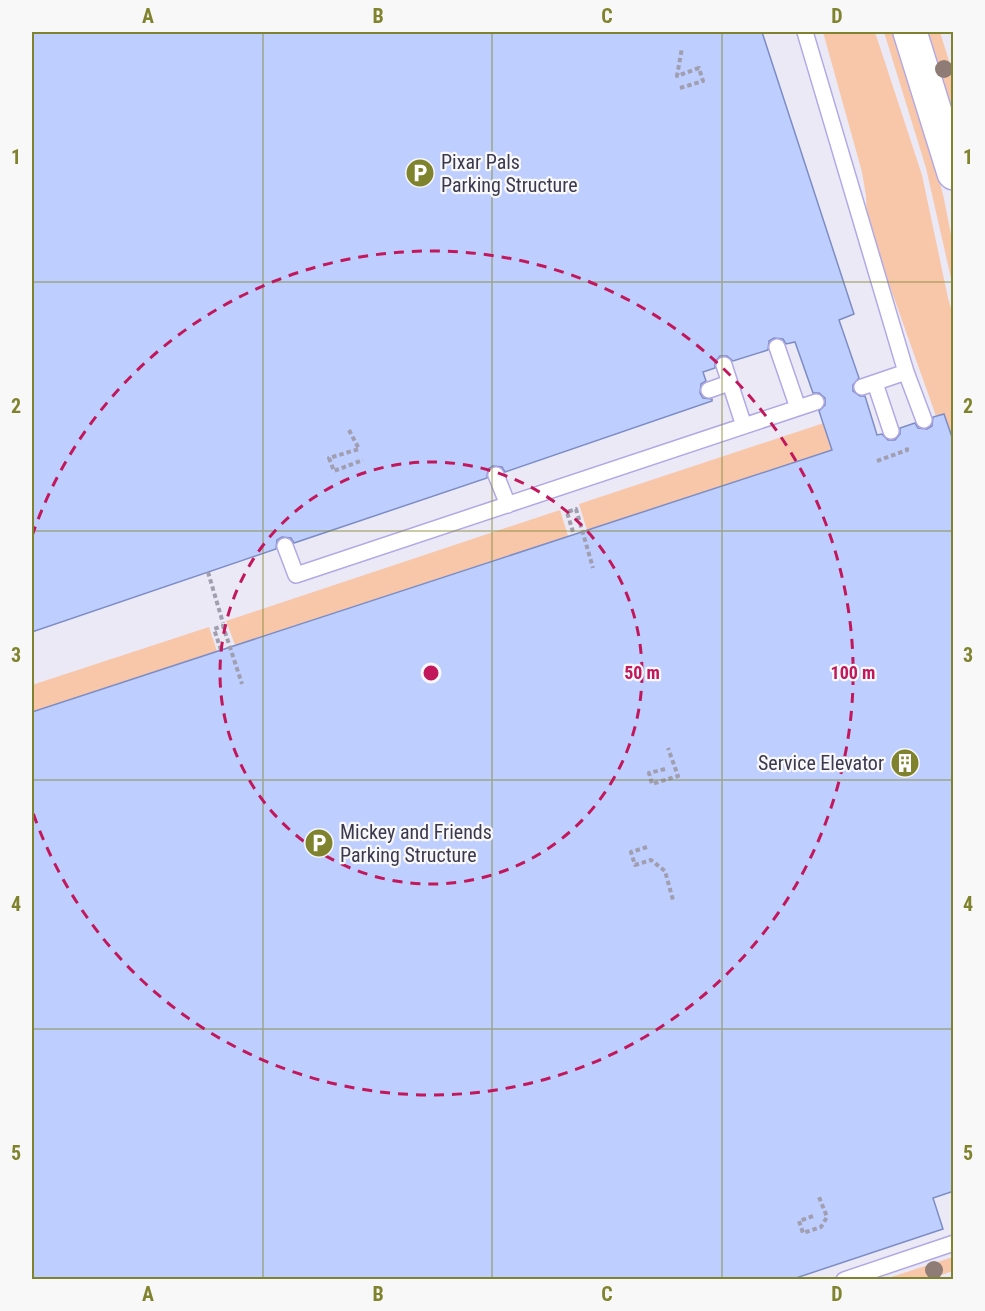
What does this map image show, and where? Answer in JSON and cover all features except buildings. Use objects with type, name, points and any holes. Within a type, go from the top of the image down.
[{"type":"street","points":[[910,32],[954,173]]},
{"type":"lane","points":[[805,32],[906,372],[924,420]]},
{"type":"lane","points":[[777,347],[798,408]]},
{"type":"lane","points":[[724,365],[744,426]]},
{"type":"lane","points":[[891,430],[868,385],[906,372]]},
{"type":"lane","points":[[709,390],[729,383]]},
{"type":"lane","points":[[285,546],[296,575],[816,402]]},
{"type":"lane","points":[[496,475],[508,505]]},
{"type":"lane","points":[[844,1280],[954,1243]]},
{"type":"path","points":[[680,88],[703,81],[699,68],[677,76],[682,48]]},
{"type":"path","points":[[349,430],[359,449],[329,459],[334,471],[363,460]]},
{"type":"path","points":[[573,532],[567,512],[576,509],[593,568]]},
{"type":"path","points":[[208,572],[223,623]]},
{"type":"path","points":[[221,650],[214,629],[223,626],[242,684]]},
{"type":"path","points":[[665,769],[648,773],[652,784],[678,776],[668,748]]},
{"type":"path","points":[[647,847],[631,852],[635,865],[651,860],[665,871],[673,900]]},
{"type":"path","points":[[813,1216],[799,1221],[803,1233],[821,1227],[827,1217],[819,1197]]},
{"type":"shaded area","points":[[823,32],[875,32],[922,175],[953,316],[953,443],[944,414],[936,416],[867,222],[862,172]]},
{"type":"shaded area","points":[[884,32],[895,32],[930,143],[953,245],[953,287],[926,168]]},
{"type":"shaded area","points":[[927,32],[940,32],[953,74],[953,126]]},
{"type":"shaded area","points":[[851,414],[877,436],[587,530],[579,504]]},
{"type":"shaded area","points":[[560,510],[568,536],[235,645],[226,621]]},
{"type":"shaded area","points":[[209,627],[217,651],[32,712],[32,685]]},
{"type":"shaded area","points":[[953,1257],[953,1271],[929,1279],[885,1279]]},
{"type":"place","name":"Pixar Pals Parking Structure","points":[[420,173]]},
{"type":"place","name":"Service Elevator","points":[[905,763]]},
{"type":"place","name":"Mickey and Friends Parking Structure","points":[[319,843]]}]
